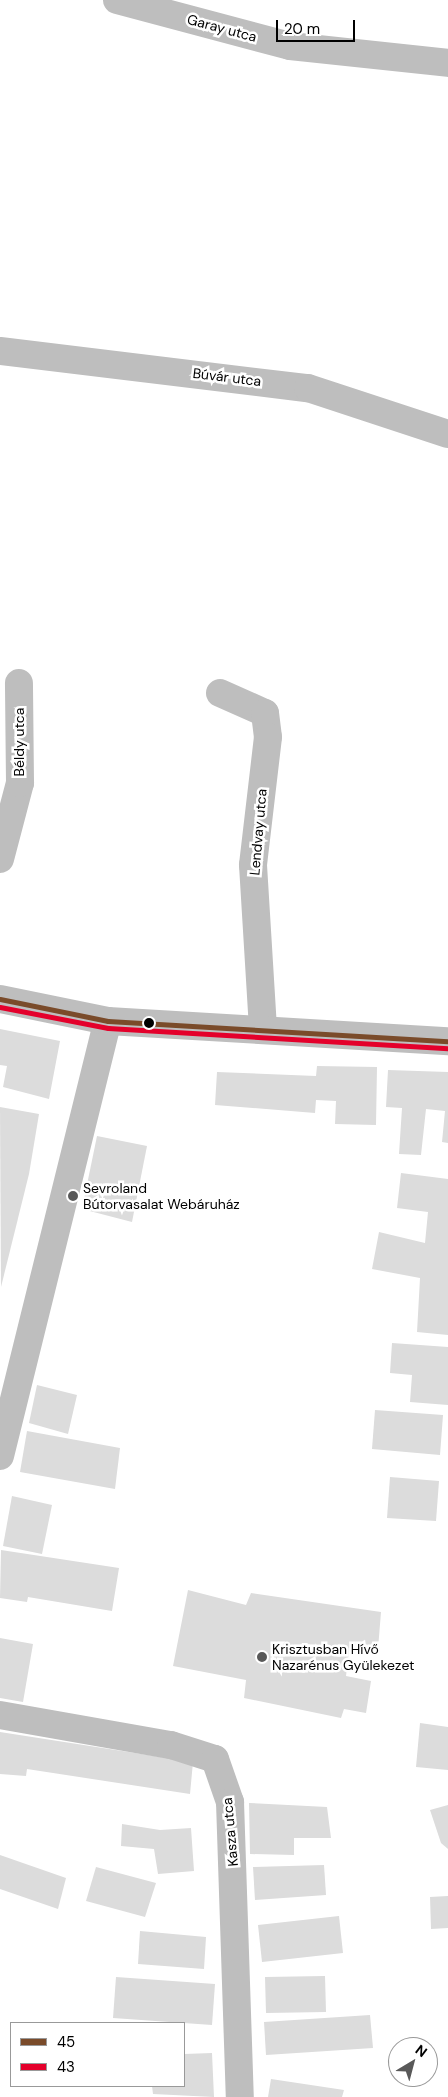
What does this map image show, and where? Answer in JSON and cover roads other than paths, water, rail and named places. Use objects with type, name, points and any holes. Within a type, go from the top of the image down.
[{"type":"street","name":"Garay utca","points":[[118,0],[290,46],[448,63]]},
{"type":"street","name":"Búvár utca","points":[[0,351],[308,388],[448,434]]},
{"type":"street","name":"Béldy utca","points":[[0,859],[20,783],[19,683]]},
{"type":"street","name":"Lendvay utca","points":[[220,693],[265,713],[268,737],[253,864],[263,1030]]},
{"type":"street","points":[[0,999],[108,1021],[448,1041]]},
{"type":"street","points":[[0,1456],[108,1021]]},
{"type":"street","name":"Kasza utca","points":[[0,1715],[171,1744],[215,1759],[230,1802],[240,2097]]},
{"type":"place","name":"Sevroland Bútorvasalat Webáruház","points":[[73,1196]]},
{"type":"place","name":"Krisztusban Hívő Nazarénus Gyülekezet","points":[[262,1657]]}]
